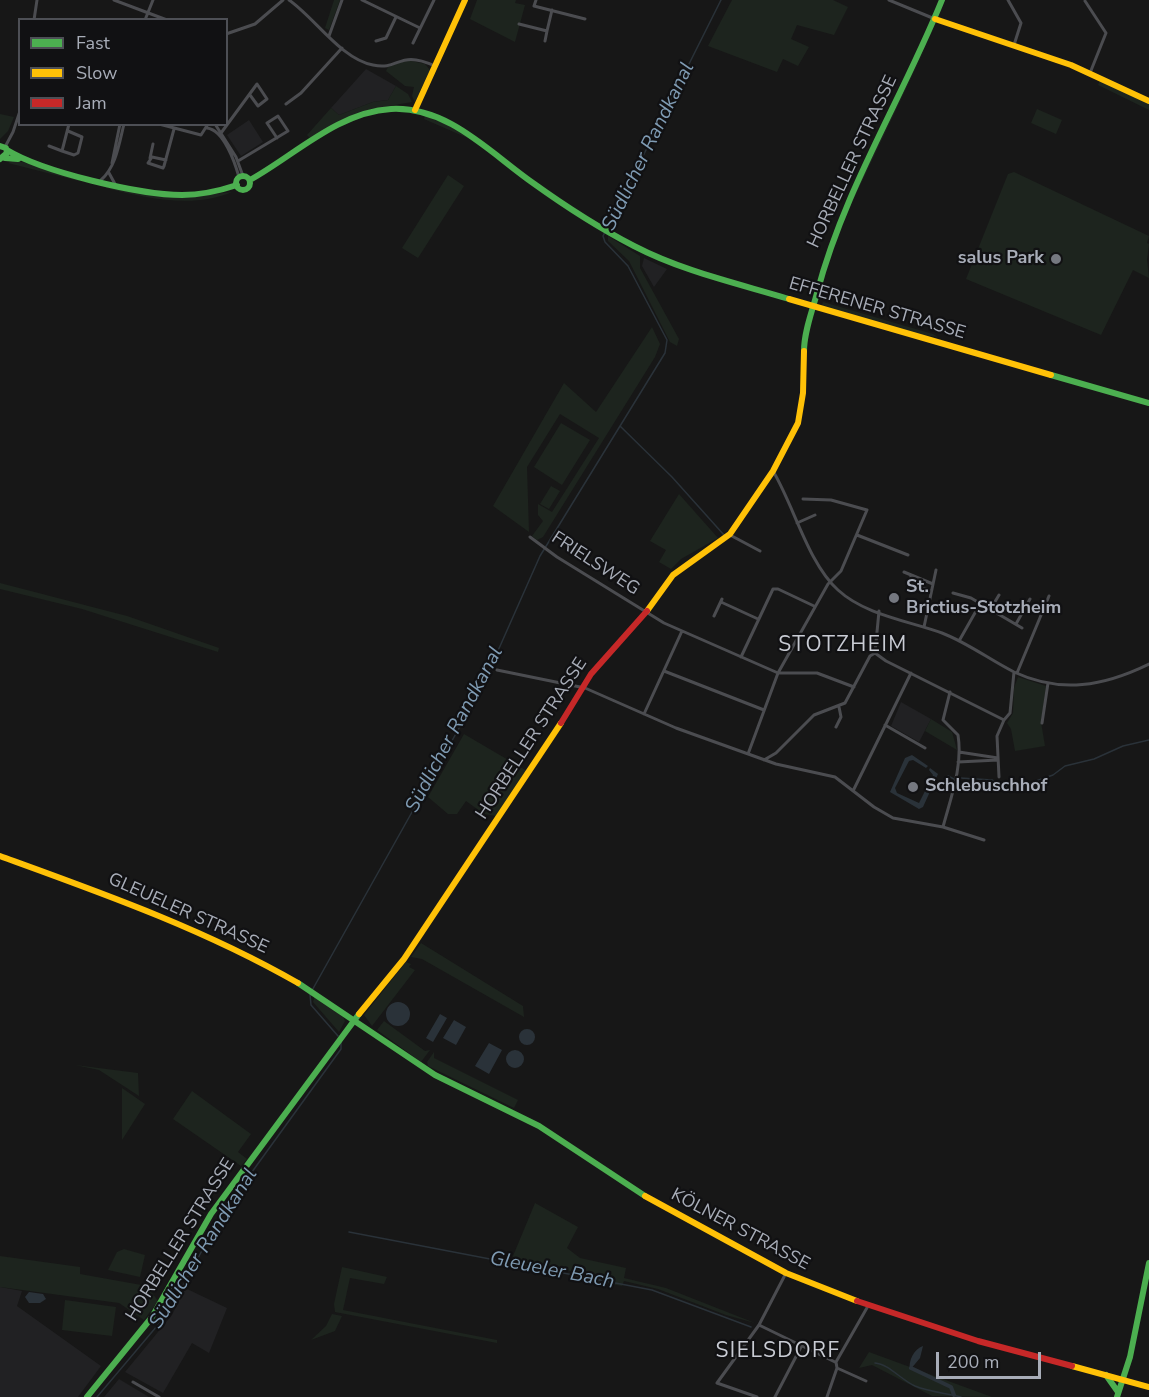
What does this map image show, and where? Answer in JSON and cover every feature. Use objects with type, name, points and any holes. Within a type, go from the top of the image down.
[{"type":"street","points":[[34,18],[37,0]]},
{"type":"street","points":[[114,0],[162,18]]},
{"type":"street","points":[[146,18],[153,0]]},
{"type":"street","points":[[228,33],[255,24],[283,0]]},
{"type":"street","points":[[289,0],[343,48],[373,65],[387,65],[409,58],[436,67]]},
{"type":"street","points":[[329,36],[342,0]]},
{"type":"street","points":[[362,0],[420,28]]},
{"type":"street","points":[[413,43],[434,0]]},
{"type":"street","points":[[237,185],[241,190],[247,189],[250,180],[362,115],[389,109],[415,110],[465,0]]},
{"type":"street","points":[[536,0],[534,6],[585,19]]},
{"type":"street","points":[[889,0],[935,19],[1090,73],[1149,101]]},
{"type":"street","name":"HORBELLER STRASSE","points":[[87,1397],[152,1317],[214,1209],[342,1034],[404,959],[523,783],[582,687],[646,613],[679,570],[730,534],[773,471],[791,440],[800,414],[804,342],[812,305],[833,235],[942,0]]},
{"type":"street","points":[[1008,0],[1021,23],[1014,45]]},
{"type":"street","points":[[1086,0],[1106,33],[1090,73]]},
{"type":"street","points":[[545,41],[552,10]]},
{"type":"street","points":[[376,41],[386,38],[396,16]]},
{"type":"street","points":[[519,24],[547,31]]},
{"type":"street","points":[[286,104],[301,93],[343,48]]},
{"type":"street","points":[[228,124],[257,84],[267,99],[258,106],[250,95]]},
{"type":"street","name":"EFFERENER STRASSE","points":[[415,110],[451,123],[536,185],[609,233],[673,265],[1149,403]]},
{"type":"street","points":[[238,161],[277,138],[288,131],[278,116],[267,123],[277,138]]},
{"type":"street","points":[[18,117],[4,148],[2,159],[41,164]]},
{"type":"street","points":[[62,151],[69,126]]},
{"type":"street","points":[[101,180],[109,172],[121,126]]},
{"type":"street","points":[[165,126],[201,135],[208,126],[215,130],[241,177],[250,180]]},
{"type":"street","points":[[4,148],[11,154],[41,164],[153,193],[182,195],[208,193],[237,185],[241,177],[238,161],[216,126]]},
{"type":"street","points":[[221,133],[226,126]]},
{"type":"street","points":[[153,144],[149,164],[161,168],[166,160],[174,129]]},
{"type":"street","points":[[49,147],[74,155],[78,153],[82,137],[68,131]]},
{"type":"street","points":[[150,158],[166,160]]},
{"type":"street","points":[[109,172],[115,184]]},
{"type":"street","points":[[773,471],[797,523],[831,582],[852,600],[959,641],[1015,672],[1048,683],[1089,686],[1116,679],[1149,664]]},
{"type":"street","points":[[748,754],[778,673],[814,606],[841,571],[867,510],[831,500],[803,499]]},
{"type":"street","points":[[797,523],[815,515]]},
{"type":"street","points":[[730,534],[760,551]]},
{"type":"street","points":[[857,535],[908,555]]},
{"type":"street","name":"FRIELSWEG","points":[[530,537],[549,552],[646,613],[778,673]]},
{"type":"street","points":[[924,627],[936,570]]},
{"type":"street","points":[[904,572],[933,584]]},
{"type":"street","points":[[911,576],[910,582],[931,591]]},
{"type":"street","points":[[741,657],[771,591],[776,589],[814,606]]},
{"type":"street","points":[[953,593],[980,603],[1022,628]]},
{"type":"street","points":[[990,610],[999,595]]},
{"type":"street","points":[[999,777],[997,736],[1010,713],[1015,672],[1049,596]]},
{"type":"street","points":[[1016,624],[1030,599]]},
{"type":"street","points":[[714,616],[721,600],[758,619]]},
{"type":"street","points":[[959,641],[980,603]]},
{"type":"street","points":[[875,653],[879,611]]},
{"type":"street","points":[[643,714],[682,631]]},
{"type":"street","points":[[875,653],[1004,720]]},
{"type":"street","points":[[764,760],[776,753],[814,715],[839,707],[849,699],[870,656],[875,653]]},
{"type":"street","points":[[497,670],[582,687],[643,714],[764,760],[831,775],[893,818],[943,827],[984,840]]},
{"type":"street","points":[[664,671],[764,710]]},
{"type":"street","points":[[778,673],[817,673],[854,687]]},
{"type":"street","points":[[854,789],[911,673]]},
{"type":"street","points":[[1042,723],[1048,683]]},
{"type":"street","points":[[943,827],[956,785],[959,752],[958,735],[943,720],[950,692]]},
{"type":"street","points":[[836,727],[841,717],[839,707]]},
{"type":"street","points":[[885,725],[925,748]]},
{"type":"street","points":[[959,752],[998,759]]},
{"type":"street","points":[[776,753],[776,764]]},
{"type":"street","points":[[958,762],[998,759]]},
{"type":"street","name":"GLEUELER STRASSE","points":[[0,855],[144,908],[266,965],[309,989],[354,1019]]},
{"type":"street","name":"KÖLNER STRASSE","points":[[354,1019],[435,1076],[539,1126],[633,1190],[786,1273],[868,1306],[978,1341],[1149,1387]]},
{"type":"street","points":[[1118,1396],[1149,1263]]},
{"type":"street","points":[[757,1397],[717,1383],[759,1325],[786,1273]]},
{"type":"street","points":[[827,1397],[837,1368],[836,1362],[868,1306]]},
{"type":"street","points":[[759,1325],[836,1362]]},
{"type":"street","points":[[775,1397],[801,1347]]},
{"type":"street","points":[[837,1368],[866,1381]]},
{"type":"street","points":[[1105,1374],[1115,1385],[1118,1396]]},
{"type":"street","points":[[133,1382],[159,1397]]},
{"type":"shaded area","points":[[334,0],[340,0],[329,30],[325,28]]},
{"type":"shaded area","points":[[477,0],[516,0],[515,3],[525,5],[515,42],[470,19]]},
{"type":"shaded area","points":[[732,0],[833,0],[848,7],[834,35],[797,25],[791,39],[809,47],[798,66],[783,59],[777,72],[708,46]]},
{"type":"shaded area","points":[[933,32],[836,236],[844,215]]},
{"type":"shaded area","points":[[407,60],[425,64],[430,70],[415,102],[412,96],[414,87],[405,86],[386,71],[388,67]]},
{"type":"shaded area","points":[[366,69],[396,86],[388,100],[373,102],[339,115],[331,108]]},
{"type":"shaded area","points":[[1100,80],[1149,103],[1149,110],[1098,85]]},
{"type":"shaded area","points":[[396,86],[408,94],[412,102],[371,109],[345,119],[312,140],[307,135],[331,108],[339,115],[373,102],[388,100]]},
{"type":"shaded area","points":[[1037,109],[1062,120],[1056,134],[1031,123]]},
{"type":"shaded area","points":[[0,114],[14,117],[8,131],[0,139]]},
{"type":"shaded area","points":[[425,116],[448,125],[470,139],[424,119]]},
{"type":"shaded area","points":[[249,120],[263,142],[241,156],[227,135]]},
{"type":"shaded area","points":[[14,160],[77,176],[79,181],[8,163]]},
{"type":"shaded area","name":"salus Park","points":[[1014,172],[1149,236],[1147,260],[1149,278],[1133,270],[1101,335],[966,279],[1008,174]]},
{"type":"shaded area","points":[[448,175],[464,186],[418,258],[402,248]]},
{"type":"shaded area","points":[[106,185],[165,196],[187,197],[232,192],[217,197],[186,201],[121,192],[106,188]]},
{"type":"shaded area","points":[[608,236],[640,256],[640,268],[679,339],[677,346],[670,342],[629,261],[608,241]]},
{"type":"shaded area","points":[[644,258],[667,269],[654,287],[642,266]]},
{"type":"shaded area","points":[[823,302],[938,337],[914,334],[822,305]]},
{"type":"shaded area","points":[[652,327],[660,344],[655,357],[543,537],[537,540],[532,536],[543,521],[538,515],[538,504],[552,512],[599,438],[560,414],[527,467],[529,532],[493,506],[564,383],[596,412]]},
{"type":"shaded area","points":[[561,423],[590,440],[562,485],[534,467]]},
{"type":"shaded area","points":[[551,486],[560,491],[549,509],[540,504]]},
{"type":"shaded area","points":[[679,494],[718,538],[681,559],[671,569],[659,562],[666,550],[650,541]]},
{"type":"shaded area","points":[[0,583],[127,616],[219,648],[218,652],[82,609],[0,589]]},
{"type":"shaded area","points":[[1018,677],[1046,686],[1041,722],[1045,746],[1015,751],[1011,729],[1007,723],[1013,713],[1014,688]]},
{"type":"shaded area","points":[[901,702],[931,719],[919,742],[891,726]]},
{"type":"shaded area","points":[[931,719],[952,732],[957,750],[925,731]]},
{"type":"shaded area","points":[[464,734],[527,771],[496,816],[484,814],[466,801],[457,814],[448,814],[428,797]]},
{"type":"shaded area","points":[[912,755],[928,766],[926,768],[913,760],[909,761],[895,788],[897,793],[919,803],[933,775],[930,768],[938,774],[923,807],[919,809],[890,792],[905,758]]},
{"type":"shaded area","points":[[421,943],[523,1006],[524,1017],[422,959],[411,957]]},
{"type":"shaded area","points":[[406,962],[411,964],[409,967],[415,970],[372,1026],[364,1015]]},
{"type":"shaded area","points":[[315,996],[342,1014],[345,1021],[339,1032],[313,1002]]},
{"type":"shaded area","points":[[398,1002],[406,1006],[410,1014],[406,1022],[398,1026],[390,1022],[386,1014],[390,1006]]},
{"type":"shaded area","points":[[440,1014],[447,1018],[433,1042],[426,1038]]},
{"type":"shaded area","points":[[454,1020],[466,1027],[456,1045],[443,1038]]},
{"type":"shaded area","points":[[384,1021],[425,1051],[430,1050],[421,1062],[377,1030]]},
{"type":"shaded area","points":[[524,1029],[530,1029],[535,1037],[533,1043],[524,1045],[519,1040],[519,1034]]},
{"type":"shaded area","points":[[489,1043],[502,1050],[489,1074],[475,1066]]},
{"type":"shaded area","points":[[515,1050],[521,1053],[524,1059],[521,1065],[515,1068],[509,1065],[506,1059],[509,1053]]},
{"type":"shaded area","points":[[434,1052],[434,1058],[518,1100],[514,1108],[428,1066],[427,1062]]},
{"type":"shaded area","points":[[75,1065],[138,1073],[139,1096],[99,1070]]},
{"type":"shaded area","points":[[122,1088],[145,1104],[122,1140]]},
{"type":"shaded area","points":[[192,1091],[251,1134],[238,1152],[247,1159],[241,1166],[173,1119]]},
{"type":"shaded area","points":[[535,1203],[578,1227],[567,1248],[580,1258],[626,1268],[624,1278],[666,1288],[755,1323],[726,1315],[658,1289],[624,1281],[622,1286],[575,1278],[576,1272],[514,1261],[513,1256]]},
{"type":"shaded area","points":[[124,1249],[145,1255],[140,1277],[108,1270],[117,1252]]},
{"type":"shaded area","points":[[0,1256],[80,1267],[80,1274],[147,1286],[158,1301],[144,1320],[119,1303],[0,1287]]},
{"type":"shaded area","points":[[342,1267],[387,1277],[384,1284],[350,1278],[343,1310],[497,1340],[497,1343],[335,1312],[334,1304]]},
{"type":"shaded area","points":[[0,1287],[22,1291],[17,1306],[101,1366],[78,1397],[0,1397]]},
{"type":"shaded area","points":[[185,1288],[227,1308],[209,1353],[192,1343],[163,1393],[125,1372],[172,1315]]},
{"type":"shaded area","points":[[29,1292],[43,1294],[46,1299],[40,1303],[29,1303],[25,1297]]},
{"type":"shaded area","points":[[65,1300],[116,1307],[112,1336],[62,1330]]},
{"type":"shaded area","points":[[332,1314],[342,1316],[335,1331],[311,1340],[326,1326]]},
{"type":"shaded area","points":[[923,1346],[920,1358],[910,1370],[912,1356]]},
{"type":"shaded area","points":[[869,1352],[992,1397],[932,1396],[872,1365],[859,1368]]},
{"type":"shaded area","points":[[119,1379],[149,1397],[104,1397]]},
{"type":"waterway","name":"Südlicher Randkanal","points":[[338,1036],[311,1005],[310,994],[481,689],[540,556],[665,353],[667,340],[628,266],[605,242],[603,236],[721,0]]},
{"type":"waterway","points":[[620,426],[672,477],[724,535]]},
{"type":"waterway","points":[[960,778],[992,780],[1002,786],[1022,786],[1053,775],[1065,766],[1094,759],[1123,746],[1149,740]]},
{"type":"waterway","points":[[948,776],[954,779]]},
{"type":"waterway","name":"Südlicher Randkanal","points":[[97,1397],[168,1313],[223,1212],[341,1049],[341,1040]]},
{"type":"waterway","name":"Gleueler Bach","points":[[349,1232],[652,1290],[751,1327]]},
{"type":"waterway","name":"Gleueler Bach","points":[[875,1363],[885,1366],[915,1386],[961,1397]]},
{"type":"waterway","points":[[911,1368],[951,1387],[954,1395]]},
{"type":"traffic: fast","points":[[804,351],[805,337],[828,255],[842,218],[942,0]]},
{"type":"traffic: fast","points":[[250,180],[318,136],[353,118],[391,109],[412,110],[450,123],[557,200],[634,246],[690,270],[789,299]]},
{"type":"traffic: fast","points":[[0,146],[6,148],[7,153],[0,159]]},
{"type":"traffic: fast","points":[[7,150],[67,174],[142,191],[189,195],[237,185]]},
{"type":"traffic: fast","points":[[5,158],[18,159]]},
{"type":"traffic: fast","points":[[240,176],[246,176],[250,183],[246,190],[240,190],[236,186],[236,180],[240,176]]},
{"type":"traffic: fast","points":[[1051,375],[1149,403]]},
{"type":"traffic: fast","points":[[298,983],[435,1075],[539,1126],[645,1196]]},
{"type":"traffic: fast","points":[[87,1397],[152,1317],[211,1214],[359,1014]]},
{"type":"traffic: fast","points":[[1117,1397],[1130,1357],[1149,1263]]},
{"type":"traffic: fast","points":[[1106,1375],[1118,1392]]},
{"type":"traffic: slow","points":[[415,110],[465,0]]},
{"type":"traffic: slow","points":[[935,19],[1071,65],[1149,101]]},
{"type":"traffic: slow","points":[[789,299],[1051,375]]},
{"type":"traffic: slow","points":[[647,611],[673,575],[730,534],[773,471],[798,423],[803,393],[804,351]]},
{"type":"traffic: slow","points":[[359,1014],[404,959],[561,723]]},
{"type":"traffic: slow","points":[[0,856],[114,898],[189,929],[298,983]]},
{"type":"traffic: slow","points":[[645,1196],[786,1273],[857,1301]]},
{"type":"traffic: slow","points":[[1072,1366],[1149,1387]]},
{"type":"traffic: jam","points":[[561,723],[591,674],[647,611]]},
{"type":"traffic: jam","points":[[857,1301],[978,1341],[1072,1366]]},
{"type":"place","name":"salus Park","points":[[1056,259]]},
{"type":"place","name":"St. Brictius-Stotzheim","points":[[894,598]]},
{"type":"place","name":"Schlebuschhof","points":[[913,787]]},
{"type":"district","name":"STOTZHEIM","points":[[843,646]]},
{"type":"district","name":"SIELSDORF","points":[[778,1352]]}]
